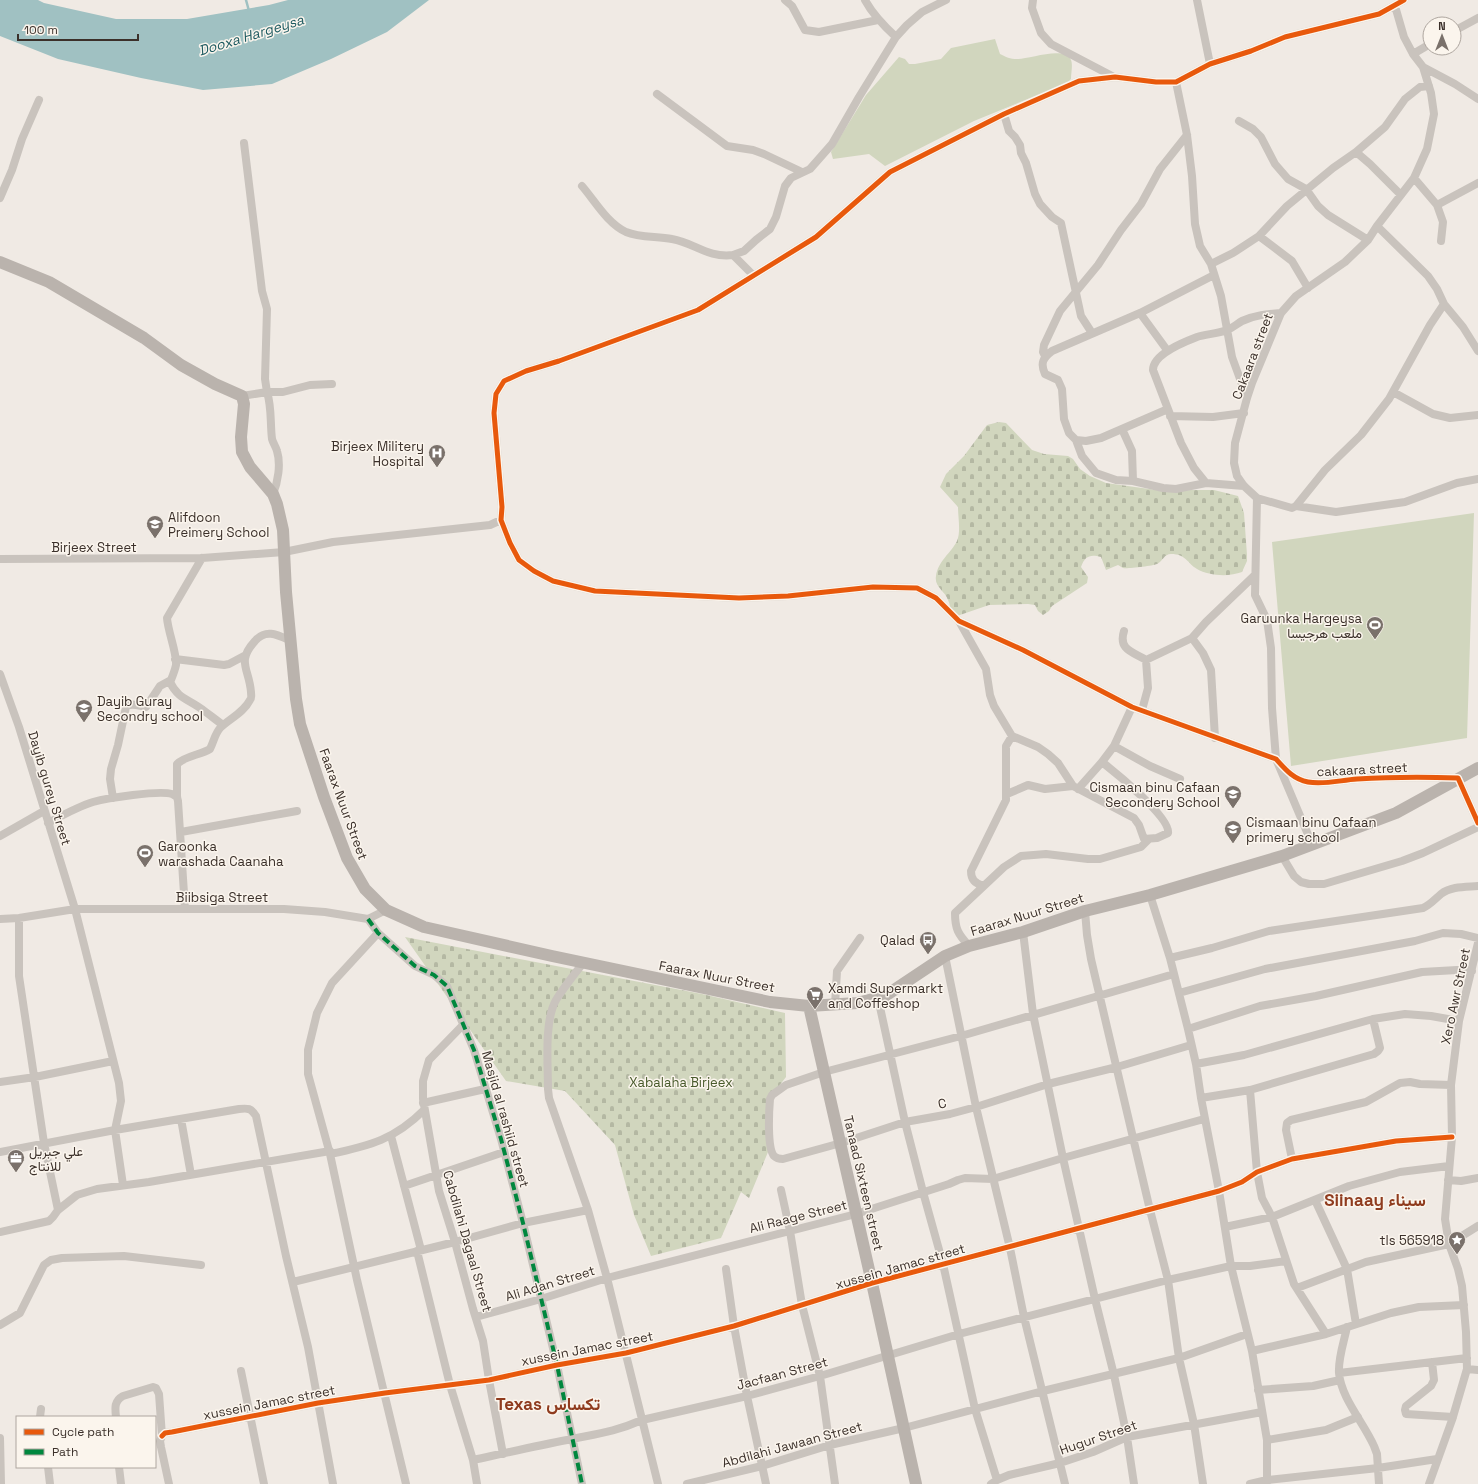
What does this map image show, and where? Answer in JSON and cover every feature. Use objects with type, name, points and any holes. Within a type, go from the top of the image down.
[{"type":"main road","points":[[0,262],[50,282],[144,338],[181,365],[215,384],[242,396]]},
{"type":"main road","name":"Faarax Nuur Street","points":[[242,396],[244,404],[241,437],[242,452],[250,467],[272,494],[277,504],[283,530],[286,592],[296,699],[300,724],[324,797],[347,858],[365,889],[386,910],[424,927],[583,963],[770,1002],[809,1006],[857,1003],[885,996],[945,956],[969,946],[1024,932],[1085,911],[1150,895],[1282,856],[1396,813],[1478,768]]},
{"type":"main road","name":"Tanaad Sixteen street","points":[[809,1006],[841,1143],[916,1484]]},
{"type":"street","points":[[785,0],[792,6],[805,30],[819,32],[878,20]]},
{"type":"street","points":[[866,0],[878,20],[896,38]]},
{"type":"street","points":[[1034,0],[1032,8],[1041,33],[1051,44],[1115,78]]},
{"type":"street","points":[[1198,0],[1210,64]]},
{"type":"street","points":[[1102,762],[1127,782],[1149,804],[1169,830],[1168,833],[1164,836],[1149,839],[1144,838],[1139,825],[1134,818],[1076,787],[1058,762],[1048,754],[1038,747],[1012,736],[994,706],[990,695],[986,669],[959,621],[936,598],[917,588],[873,587],[788,596],[739,598],[595,591],[553,581],[534,571],[519,560],[510,543],[501,520],[502,507],[494,413],[496,394],[504,382],[526,371],[559,361],[698,310],[816,237],[890,172],[1004,114],[1079,81],[1115,78],[1156,82],[1176,82],[1210,64],[1251,51],[1285,37],[1379,14],[1404,0]]},
{"type":"street","points":[[582,186],[609,220],[626,232],[672,239],[689,244],[702,251],[723,256],[733,255],[744,251],[770,230],[776,217],[785,186],[791,178],[810,169],[832,144],[859,97],[896,38],[906,25],[922,12],[943,1]]},
{"type":"street","points":[[1395,6],[1404,38],[1413,54],[1423,67],[1455,84],[1478,99]]},
{"type":"street","points":[[1462,27],[1478,18]]},
{"type":"street","points":[[1413,54],[1422,49]]},
{"type":"street","name":"Cakaara street","points":[[1244,486],[1237,476],[1234,463],[1235,443],[1252,382],[1281,313],[1296,296],[1345,262],[1368,240],[1414,178],[1427,149],[1434,114],[1431,93],[1423,67]]},
{"type":"street","points":[[1176,82],[1187,135],[1192,176],[1195,224],[1200,246],[1211,264],[1221,296],[1232,357],[1247,398]]},
{"type":"street","points":[[1211,264],[1233,253],[1259,236],[1287,206],[1306,189],[1356,152],[1385,127],[1404,98],[1420,87],[1429,86]]},
{"type":"street","points":[[657,94],[727,146],[753,150],[802,172]]},
{"type":"street","points":[[0,198],[12,170],[22,139],[40,100]]},
{"type":"street","points":[[1004,114],[1009,131],[1016,137],[1020,145],[1021,154],[1026,163],[1035,194],[1040,204],[1052,217],[1061,223],[1081,316],[1092,333]]},
{"type":"street","points":[[1239,121],[1253,129],[1261,136],[1275,164],[1288,179],[1306,189],[1318,206],[1328,215],[1368,240]]},
{"type":"street","points":[[1045,356],[1043,352],[1046,339],[1060,311],[1075,291],[1098,266],[1121,230],[1141,204],[1160,169],[1187,135]]},
{"type":"street","points":[[244,143],[262,291],[267,309],[265,379],[271,409],[272,440],[278,451],[278,479],[272,494]]},
{"type":"street","points":[[1356,152],[1401,195]]},
{"type":"street","points":[[1414,178],[1437,205],[1443,222],[1441,241]]},
{"type":"street","points":[[1437,205],[1478,183]]},
{"type":"street","points":[[1377,226],[1428,276],[1437,289],[1444,304],[1463,327],[1478,351]]},
{"type":"street","points":[[1259,236],[1292,261],[1308,288]]},
{"type":"street","points":[[733,255],[753,275]]},
{"type":"street","points":[[1214,275],[1140,313],[1052,351],[1042,360],[1044,374],[1058,380],[1062,389],[1064,420],[1069,434],[1076,440],[1082,456],[1096,473],[1116,480],[1133,481],[1162,488],[1176,489],[1206,483],[1244,486],[1257,498],[1292,508],[1296,506],[1336,512],[1405,502],[1457,483],[1478,479]]},
{"type":"street","points":[[1296,506],[1325,470],[1361,436],[1393,392],[1430,324],[1444,304]]},
{"type":"street","points":[[1140,313],[1167,350]]},
{"type":"street","points":[[1206,483],[1194,468],[1181,443],[1153,370],[1153,365],[1155,361],[1167,350],[1197,337],[1227,330],[1243,321],[1259,315],[1281,313]]},
{"type":"street","points":[[242,396],[267,392],[283,392],[310,385],[332,384]]},
{"type":"street","points":[[1393,392],[1433,414],[1450,418],[1478,415]]},
{"type":"street","points":[[1076,440],[1086,441],[1100,438],[1169,412],[1213,417],[1244,413]]},
{"type":"street","points":[[1122,429],[1132,451],[1133,481]]},
{"type":"street","points":[[1257,498],[1255,595],[1267,620],[1272,648],[1272,708],[1276,759],[1312,844]]},
{"type":"street","name":"Birjeex Street","points":[[0,559],[202,558],[284,552],[333,542],[490,525],[501,520]]},
{"type":"street","points":[[202,558],[167,618],[167,626],[176,665],[170,682],[174,691],[181,697],[203,709],[223,726]]},
{"type":"street","points":[[1146,660],[1192,638],[1206,622],[1255,575]]},
{"type":"street","points":[[959,621],[1024,650],[1132,707],[1276,759]]},
{"type":"street","points":[[1124,631],[1122,642],[1124,647],[1146,660]]},
{"type":"street","points":[[185,909],[181,832],[177,798],[177,764],[181,760],[210,749],[216,735],[223,726],[238,714],[252,699],[244,656],[248,648],[258,637],[264,634],[273,633],[291,641]]},
{"type":"street","points":[[1192,638],[1203,653],[1211,670],[1215,738]]},
{"type":"street","points":[[175,659],[224,665],[244,656]]},
{"type":"street","points":[[1142,710],[1148,688],[1146,660]]},
{"type":"street","name":"Dayib gurey Street","points":[[0,674],[19,727],[75,909],[114,1062],[121,1101],[115,1130],[123,1185]]},
{"type":"street","points":[[113,798],[110,778],[111,769],[126,707],[132,704],[146,707],[160,686],[170,682]]},
{"type":"street","points":[[1007,794],[1028,785],[1045,789],[1076,787],[1102,762],[1114,746],[1132,707]]},
{"type":"street","points":[[983,886],[977,884],[973,880],[971,871],[1006,800],[1006,746],[1012,736]]},
{"type":"street","points":[[1114,746],[1150,766],[1180,780]]},
{"type":"street","name":"cakaara street","points":[[1276,759],[1292,776],[1308,782],[1398,777],[1458,778]]},
{"type":"street","points":[[1458,778],[1478,823]]},
{"type":"street","points":[[48,823],[80,807],[113,798],[173,794],[177,798]]},
{"type":"street","points":[[0,836],[44,811]]},
{"type":"street","points":[[181,832],[297,811]]},
{"type":"street","points":[[1282,856],[1294,876],[1301,882],[1309,884],[1324,884],[1423,854],[1478,827]]},
{"type":"street","points":[[969,946],[959,936],[956,928],[955,913],[1004,867],[1021,856],[1046,854],[1088,859],[1100,858],[1141,847],[1149,839]]},
{"type":"street","points":[[1170,958],[1212,948],[1269,931],[1423,908],[1429,906],[1442,894],[1450,890],[1478,886]]},
{"type":"street","points":[[1150,895],[1170,958],[1196,1064],[1204,1119],[1219,1191],[1231,1266],[1252,1351],[1267,1440],[1267,1482]]},
{"type":"street","name":"Biibsiga Street","points":[[0,919],[19,918],[75,909],[284,909],[326,912],[368,919]]},
{"type":"street","points":[[368,919],[386,910]]},
{"type":"street","points":[[1085,911],[1090,959],[1168,1280],[1179,1358],[1194,1424],[1203,1484]]},
{"type":"street","points":[[19,918],[19,976],[44,1143],[58,1210]]},
{"type":"street","name":"Masjid al rashiid street","points":[[368,919],[378,933],[415,966],[434,975],[447,986],[474,1050],[523,1223],[582,1484]]},
{"type":"street","points":[[1024,932],[1033,1014],[1063,1158],[1095,1299],[1114,1374],[1127,1437],[1134,1484]]},
{"type":"street","points":[[378,933],[332,983],[317,1013],[308,1050],[308,1074],[330,1153],[354,1267],[406,1484]]},
{"type":"street","points":[[1179,993],[1265,969],[1415,941],[1443,933],[1461,934],[1478,938]]},
{"type":"street","points":[[835,1005],[837,971],[860,938]]},
{"type":"street","name":"Xero Awr Street","points":[[1428,1484],[1453,1417],[1467,1368],[1462,1286],[1458,1269],[1448,1244],[1445,1220],[1452,1137],[1451,1085],[1459,1021],[1478,943]]},
{"type":"street","points":[[945,956],[976,1107],[1010,1248],[1024,1316],[1065,1484]]},
{"type":"street","points":[[583,963],[556,1000],[552,1009],[549,1024],[548,1088],[550,1104],[588,1210],[626,1352],[658,1484]]},
{"type":"street","points":[[1188,1029],[1260,1006],[1316,996],[1422,972],[1456,970],[1472,971]]},
{"type":"street","points":[[824,1072],[961,1036],[1174,974]]},
{"type":"street","points":[[878,998],[905,1122],[944,1264],[975,1409],[994,1482]]},
{"type":"street","points":[[1196,1064],[1244,1055],[1374,1019],[1405,1014],[1431,1016],[1459,1021]]},
{"type":"street","points":[[1201,1098],[1250,1090],[1378,1051],[1380,1048],[1374,1019]]},
{"type":"street","name":"Cabdilahi Dagaal Street","points":[[463,1025],[428,1060],[423,1081],[424,1107],[439,1191],[483,1341],[503,1454]]},
{"type":"street","name":"C","points":[[824,1072],[786,1085],[772,1095],[770,1105],[770,1138],[771,1150],[777,1158],[783,1159],[841,1143],[905,1122],[950,1114],[976,1107],[1048,1084],[1117,1067],[1191,1045]]},
{"type":"street","points":[[0,1082],[114,1062]]},
{"type":"street","points":[[1292,1159],[1286,1130],[1287,1123],[1291,1120],[1366,1102],[1400,1083],[1410,1082],[1420,1084],[1451,1085]]},
{"type":"street","points":[[0,1232],[49,1221],[58,1210],[77,1195],[97,1189],[358,1148],[391,1136],[413,1120],[424,1107],[485,1088]]},
{"type":"street","points":[[1250,1090],[1257,1172],[1262,1198],[1272,1217],[1290,1275],[1326,1334]]},
{"type":"street","points":[[0,1152],[181,1119],[249,1108],[253,1111],[256,1116],[308,1348],[333,1484]]},
{"type":"street","points":[[181,1119],[191,1175]]},
{"type":"street","name":"Ali Raage Street","points":[[607,1278],[856,1214],[958,1180],[981,1178],[993,1179],[1204,1119]]},
{"type":"street","points":[[391,1136],[450,1386],[473,1460],[478,1484]]},
{"type":"street","name":"xussein Jamac street","points":[[162,1436],[165,1433],[318,1403],[489,1380],[556,1365],[626,1352],[734,1326],[872,1283],[1010,1248],[1079,1227],[1150,1210],[1219,1191],[1242,1182],[1257,1172],[1292,1159],[1396,1141],[1452,1137]]},
{"type":"street","points":[[404,1186],[504,1152]]},
{"type":"street","points":[[1225,1227],[1272,1217],[1349,1186],[1400,1172],[1449,1166]]},
{"type":"street","points":[[1448,1180],[1461,1181],[1478,1178]]},
{"type":"street","points":[[781,1190],[790,1231],[802,1305],[820,1376],[835,1484]]},
{"type":"street","points":[[1315,1200],[1347,1269],[1356,1324]]},
{"type":"street","points":[[293,1282],[455,1242],[523,1223],[588,1210]]},
{"type":"street","points":[[1297,1288],[1366,1262],[1448,1244],[1478,1226]]},
{"type":"street","points":[[0,1325],[20,1313],[44,1265],[51,1260],[62,1258],[124,1256],[201,1265]]},
{"type":"street","name":"Jacfaan Street","points":[[473,1460],[626,1428],[642,1420],[747,1396],[1024,1316],[1168,1280],[1231,1266],[1250,1266],[1286,1260]]},
{"type":"street","points":[[726,1269],[734,1326],[747,1396],[766,1484]]},
{"type":"street","name":"Ali Adan Street","points":[[476,1316],[541,1299],[607,1278]]},
{"type":"street","points":[[1252,1351],[1326,1334],[1356,1324],[1419,1307],[1464,1305]]},
{"type":"street","points":[[1347,1327],[1339,1366],[1340,1377],[1345,1393],[1377,1454],[1379,1484]]},
{"type":"street","name":"Abdilahi Jawaan Street","points":[[687,1484],[702,1482],[830,1446],[1042,1391],[1179,1358],[1247,1334]]},
{"type":"street","points":[[1258,1390],[1313,1386],[1340,1377],[1432,1362],[1467,1358]]},
{"type":"street","points":[[1432,1362],[1434,1380],[1431,1386],[1406,1406],[1406,1414],[1453,1417]]},
{"type":"street","points":[[1467,1368],[1478,1370]]},
{"type":"street","points":[[241,1372],[264,1484]]},
{"type":"street","points":[[116,1416],[116,1403],[119,1398],[153,1387],[156,1388],[159,1394],[162,1436],[160,1441],[169,1484]]},
{"type":"street","name":"Hugur Street","points":[[994,1482],[1009,1475],[1060,1464],[1093,1452],[1127,1437],[1262,1412]]},
{"type":"street","points":[[1267,1440],[1326,1430],[1358,1417]]},
{"type":"street","points":[[0,1438],[0,1484]]},
{"type":"street","points":[[1250,1484],[1438,1459]]},
{"type":"street","points":[[48,1468],[50,1484]]},
{"type":"street","points":[[119,1468],[121,1484]]},
{"type":"green space","points":[[995,39],[1000,54],[1010,58],[1022,59],[1054,53],[1067,56],[1072,62],[1071,79],[1067,83],[974,121],[885,166],[869,154],[833,159],[831,152],[866,95],[899,57],[905,59],[909,64],[915,64],[941,59],[951,48]]},
{"type":"green space","points":[[999,422],[1006,423],[1032,450],[1044,454],[1068,456],[1073,459],[1080,469],[1090,476],[1106,483],[1171,492],[1214,490],[1238,496],[1244,513],[1247,555],[1247,561],[1242,572],[1225,575],[1207,573],[1197,569],[1183,557],[1176,554],[1167,555],[1159,563],[1154,565],[1123,568],[1118,565],[1106,570],[1101,557],[1091,556],[1084,560],[1081,567],[1088,577],[1087,583],[1052,606],[1049,611],[1043,615],[1038,611],[1035,605],[1028,604],[989,605],[957,616],[951,612],[947,597],[938,586],[936,580],[939,566],[957,541],[959,529],[958,507],[940,487],[946,474],[964,456],[987,425]]},
{"type":"green space","name":"Garuunka Hargeysa ملعب هرجيسا","points":[[1474,513],[1467,738],[1291,766],[1272,542]]},
{"type":"green space","name":"Xabalaha Birjeex","points":[[405,937],[702,994],[785,1013],[786,1077],[772,1095],[768,1152],[749,1198],[741,1192],[721,1238],[651,1256],[634,1215],[615,1145],[565,1091],[506,1081]]},
{"type":"water","name":"Dooxa Hargeysa","points":[[0,0],[38,0],[44,3],[116,19],[187,19],[269,5],[288,0],[429,0],[387,32],[331,59],[272,84],[203,90],[141,78],[58,59],[0,36]]},
{"type":"waterway","points":[[246,0],[249,11]]},
{"type":"marked path","points":[[368,919],[378,933],[415,966],[434,975],[447,986],[474,1050],[501,1139],[523,1223],[557,1365],[582,1484]]},
{"type":"cycle path","points":[[1404,0],[1379,14],[1285,37],[1251,51],[1210,64],[1176,82],[1156,82],[1115,77],[1079,81],[1004,114],[890,172],[816,237],[698,310],[559,361],[526,371],[504,381],[496,394],[494,413],[502,507],[501,520],[510,543],[519,560],[534,571],[553,581],[595,591],[739,598],[788,596],[873,587],[917,588],[936,598],[959,621],[1023,650],[1132,707],[1276,759],[1290,773],[1303,781],[1320,783],[1382,778],[1458,778],[1478,823]]},
{"type":"cycle path","points":[[162,1436],[165,1433],[318,1403],[489,1380],[557,1365],[626,1353],[734,1326],[872,1283],[1219,1191],[1242,1182],[1257,1172],[1292,1159],[1396,1141],[1452,1137]]},
{"type":"place","name":"Birjeex Militery Hospital","points":[[437,468]]},
{"type":"place","name":"Alifdoon Preimery School","points":[[155,539]]},
{"type":"place","name":"Garuunka Hargeysa ملعب هرجيسا","points":[[1375,640]]},
{"type":"place","name":"Dayib Guray Secondry school","points":[[84,723]]},
{"type":"place","name":"Cismaan binu Cafaan Secondery School","points":[[1233,809]]},
{"type":"place","name":"Cismaan binu Cafaan primery school","points":[[1233,844]]},
{"type":"place","name":"Garoonka warashada Caanaha","points":[[145,868]]},
{"type":"place","name":"Qalad","points":[[928,955]]},
{"type":"place","name":"Xamdi Supermarkt and Coffeshop","points":[[815,1010]]},
{"type":"place","name":"علي جبريل للانتاج","points":[[16,1173]]},
{"type":"place","name":"tls 565918","points":[[1457,1255]]},
{"type":"district","name":"Siinaay سيناء","points":[[1375,1200]]},
{"type":"district","name":"Texas تكساس","points":[[548,1404]]}]
